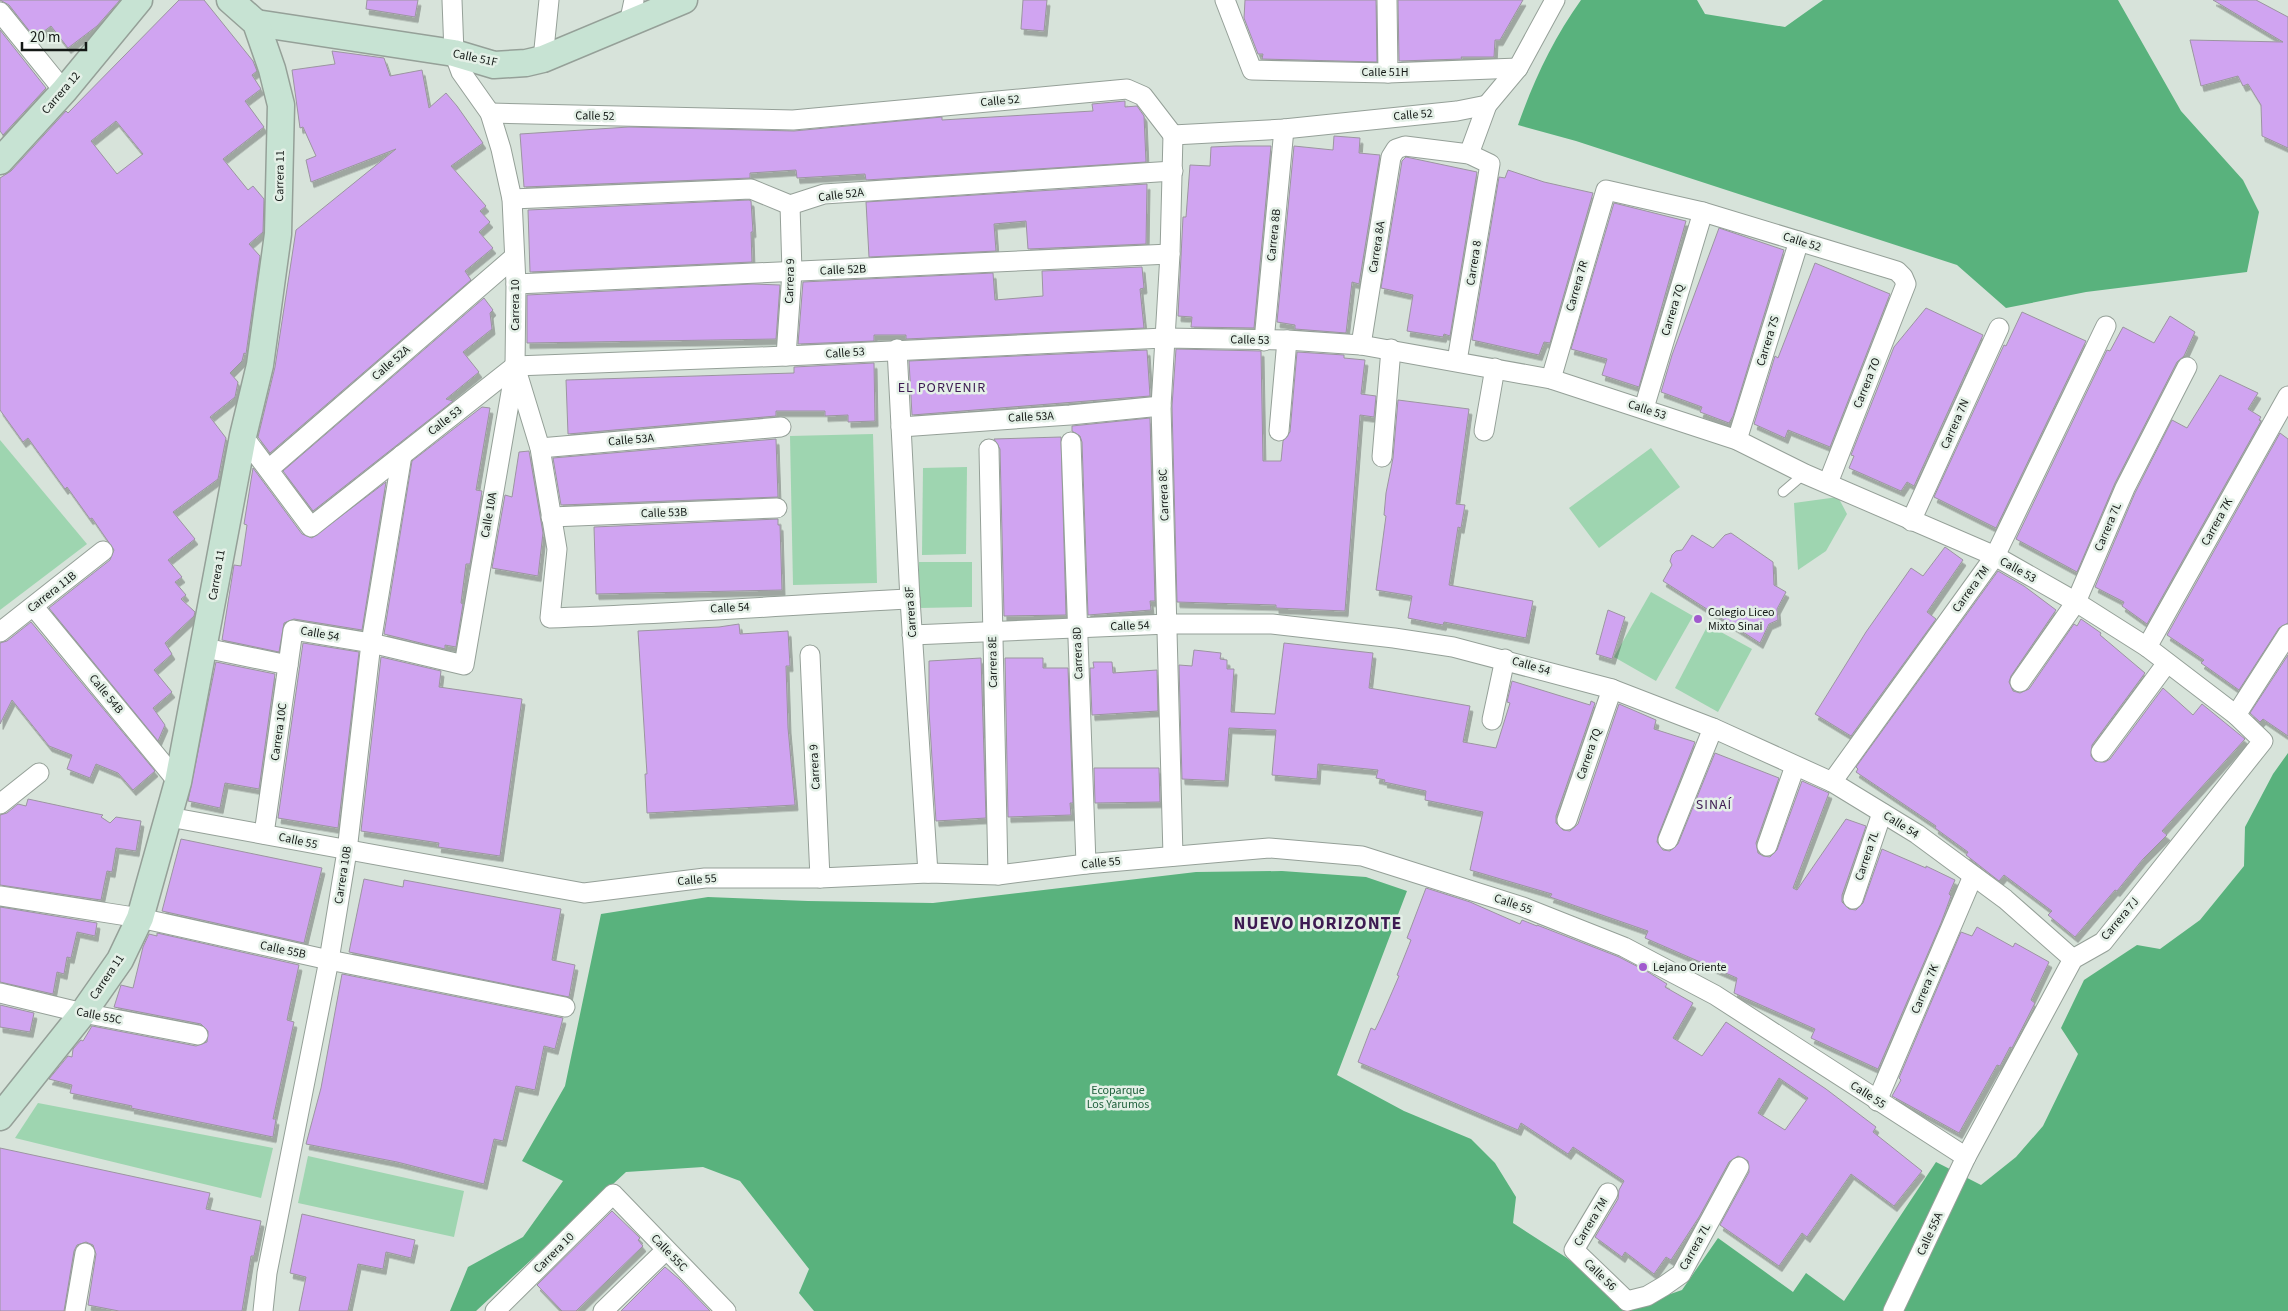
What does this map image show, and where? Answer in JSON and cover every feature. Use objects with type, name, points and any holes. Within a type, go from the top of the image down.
[{"type":"street","name":"Carrera 12","points":[[2,155],[64,92],[139,0]]},
{"type":"street","name":"Carrera 11","points":[[0,1117],[83,1013],[120,960],[140,918],[178,782],[205,648],[243,436],[262,355],[278,234],[281,105],[272,69],[256,23],[230,0]]},
{"type":"street","name":"Carrera 10","points":[[452,0],[454,54],[461,72],[490,113],[512,199],[513,258],[516,284],[515,366],[540,448],[557,549],[550,618]]},
{"type":"street","points":[[543,59],[548,0]]},
{"type":"street","name":"Calle 51F","points":[[256,23],[454,54],[494,65],[526,63],[543,59],[632,12],[684,0]]},
{"type":"street","name":"Calle 51H","points":[[1225,0],[1252,70],[1388,73],[1518,68]]},
{"type":"street","points":[[1387,0],[1388,73]]},
{"type":"street","points":[[1469,154],[1487,105],[1518,68],[1555,0]]},
{"type":"street","points":[[0,12],[64,92]]},
{"type":"street","name":"Calle 52","points":[[490,113],[793,120],[1127,89],[1142,96],[1173,135],[1284,129],[1457,111],[1487,105]]},
{"type":"street","name":"Carrera 8B","points":[[1264,341],[1284,129]]},
{"type":"street","name":"Carrera 8C","points":[[1173,135],[1170,254],[1161,406],[1173,856]]},
{"type":"street","name":"Carrera 8A","points":[[1361,345],[1391,157],[1396,149],[1404,146],[1469,154]]},
{"type":"street","name":"Carrera 8","points":[[1457,361],[1490,164],[1469,154]]},
{"type":"street","name":"Calle 52A","points":[[790,205],[824,194],[1173,171]]},
{"type":"street","points":[[512,199],[751,189],[790,205]]},
{"type":"street","name":"Calle 52","points":[[1604,192],[1608,189],[1703,212],[1799,241],[1897,271],[1904,277],[1906,284]]},
{"type":"street","name":"Carrera 7R","points":[[1551,380],[1604,192]]},
{"type":"street","name":"Carrera 9","points":[[786,356],[792,272],[790,205]]},
{"type":"street","name":"Carrera 7Q","points":[[1644,408],[1703,212]]},
{"type":"street","name":"Carrera 7S","points":[[1737,440],[1799,241]]},
{"type":"street","name":"Calle 52B","points":[[516,284],[1170,254]]},
{"type":"street","name":"Calle 52A","points":[[269,469],[513,258]]},
{"type":"street","name":"Carrera 7O","points":[[1828,483],[1906,284]]},
{"type":"street","name":"Carrera 7M","points":[[1832,782],[1995,556],[2106,326]]},
{"type":"street","name":"Carrera 7N","points":[[1911,521],[1999,328]]},
{"type":"street","name":"Calle 53","points":[[243,436],[311,527],[515,366],[786,356],[897,349],[1164,338],[1287,340],[1361,345],[1457,361],[1551,380],[1644,408],[1737,440],[1805,474],[1995,556],[2076,602],[2146,647],[2236,715],[2263,741]]},
{"type":"street","points":[[1279,431],[1287,340]]},
{"type":"street","name":"Carrera 8F","points":[[897,349],[912,635],[928,874]]},
{"type":"street","points":[[1382,457],[1390,350]]},
{"type":"street","name":"Calle 10A","points":[[464,665],[515,366]]},
{"type":"street","name":"Carrera 7L","points":[[2020,682],[2076,602],[2125,488],[2187,367]]},
{"type":"street","points":[[1484,431],[1495,368]]},
{"type":"street","name":"Carrera 7K","points":[[2146,647],[2288,396]]},
{"type":"street","name":"Calle 53A","points":[[901,427],[1070,415],[1161,406]]},
{"type":"street","name":"Calle 53A","points":[[540,448],[782,427]]},
{"type":"street","name":"Carrera 8D","points":[[1071,442],[1086,864]]},
{"type":"street","name":"Carrera 8E","points":[[989,448],[998,875]]},
{"type":"street","name":"Carrera 10B","points":[[263,1311],[264,1292],[329,960],[347,851],[371,643],[402,455]]},
{"type":"street","name":"Calle 53B","points":[[551,517],[778,508]]},
{"type":"street","name":"Carrera 11B","points":[[0,632],[34,607],[103,550]]},
{"type":"street","name":"Calle 54","points":[[550,618],[910,599]]},
{"type":"street","name":"Calle 54B","points":[[34,607],[178,782]]},
{"type":"street","name":"Calle 54","points":[[912,635],[1168,624],[1272,624],[1394,638],[1505,659],[1612,689],[1713,728],[1832,782],[1917,834],[2005,899],[2073,959]]},
{"type":"street","name":"Calle 54","points":[[293,630],[371,643],[464,665]]},
{"type":"street","name":"Carrera 10C","points":[[264,834],[293,630]]},
{"type":"street","points":[[2236,715],[2288,634]]},
{"type":"street","points":[[205,648],[288,666]]},
{"type":"street","name":"Carrera 9","points":[[810,655],[820,878]]},
{"type":"street","points":[[1492,720],[1505,659]]},
{"type":"street","points":[[2101,752],[2167,663]]},
{"type":"street","name":"Carrera 7Q","points":[[1567,820],[1612,689]]},
{"type":"street","points":[[1668,840],[1713,728]]},
{"type":"street","name":"Carrera 7J","points":[[2073,959],[2103,942],[2263,741]]},
{"type":"street","points":[[1767,846],[1795,766]]},
{"type":"street","points":[[0,804],[39,773]]},
{"type":"street","name":"Carrera 7L","points":[[1853,899],[1882,813]]},
{"type":"street","name":"Calle 55","points":[[169,817],[584,893],[705,878],[820,878],[928,874],[998,875],[1086,864],[1269,848],[1362,856],[1523,907],[1624,947],[1715,995],[1966,1157]]},
{"type":"street","name":"Carrera 7K","points":[[1877,1101],[1973,876]]},
{"type":"street","name":"Calle 55B","points":[[0,896],[140,918],[329,960],[565,1007]]},
{"type":"street","points":[[1966,1157],[2073,959]]},
{"type":"street","name":"Calle 55C","points":[[0,993],[83,1013],[198,1035]]},
{"type":"street","name":"Calle 55A","points":[[1893,1311],[1966,1157]]},
{"type":"street","name":"Carrera 7L","points":[[1627,1306],[1664,1286],[1681,1274],[1739,1167]]},
{"type":"street","name":"Carrera 7M","points":[[1574,1250],[1608,1193]]},
{"type":"street","name":"Carrera 10","points":[[495,1311],[613,1194]]},
{"type":"street","name":"Calle 55C","points":[[613,1194],[723,1310]]},
{"type":"street","points":[[603,1311],[666,1250]]},
{"type":"street","name":"Calle 56","points":[[1574,1250],[1627,1306]]},
{"type":"street","points":[[75,1311],[85,1253]]},
{"type":"lane","points":[[1783,492],[1805,474]]},
{"type":"green space","points":[[1581,0],[1697,0],[1705,14],[1785,27],[1823,0],[2118,0],[2181,111],[2243,180],[2259,212],[2247,272],[2086,292],[2006,308],[1957,265],[1576,141],[1518,125],[1545,60]]},
{"type":"green space","points":[[873,434],[877,583],[793,585],[790,436]]},
{"type":"green space","points":[[0,440],[87,544],[0,610]]},
{"type":"green space","points":[[1651,448],[1680,487],[1599,548],[1569,508]]},
{"type":"green space","points":[[967,467],[966,554],[922,555],[923,468]]},
{"type":"green space","points":[[1838,497],[1847,514],[1826,551],[1798,570],[1794,503]]},
{"type":"green space","points":[[919,562],[972,562],[972,607],[919,608]]},
{"type":"green space","points":[[1651,592],[1693,616],[1656,681],[1614,657]]},
{"type":"green space","points":[[1708,625],[1752,649],[1718,712],[1675,688]]},
{"type":"green space","name":"Ecoparque Los Yarumos","points":[[2288,753],[2288,1311],[814,1311],[799,1293],[809,1269],[740,1181],[703,1167],[626,1172],[476,1311],[450,1311],[468,1267],[523,1237],[563,1181],[522,1161],[565,1086],[601,914],[708,897],[933,903],[1196,872],[1282,871],[1366,877],[1407,891],[1337,1075],[1404,1111],[1471,1139],[1495,1163],[1516,1197],[1513,1223],[1567,1258],[1616,1299],[1633,1307],[1682,1290],[1718,1238],[1793,1292],[1806,1273],[1844,1301],[1936,1162],[1981,1185],[2016,1157],[2043,1126],[2078,1054],[2061,1028],[2084,980],[2137,945],[2160,949],[2200,920],[2244,866],[2245,827],[2273,774]]},
{"type":"green space","points":[[38,1103],[273,1148],[261,1198],[15,1138]]},
{"type":"green space","points":[[308,1156],[464,1191],[454,1237],[298,1203]]},
{"type":"building","points":[[0,0],[120,0],[97,26],[68,48],[51,26],[35,38],[9,5]]},
{"type":"building","points":[[179,0],[204,0],[253,61],[257,71],[252,75],[261,89],[245,101],[264,127],[223,159],[248,190],[253,186],[264,199],[263,232],[249,244],[260,256],[246,354],[244,353],[242,361],[230,373],[238,382],[235,397],[210,417],[226,438],[218,479],[173,512],[195,539],[168,560],[182,577],[175,582],[186,595],[181,599],[195,612],[194,616],[165,643],[172,654],[154,670],[172,692],[153,708],[165,725],[158,741],[49,608],[110,560],[114,550],[92,518],[90,519],[67,487],[65,489],[28,438],[23,442],[0,410],[0,178],[11,171],[66,111],[68,113]],"holes":[[[116,121],[143,154],[117,174],[91,141]]]},
{"type":"building","points":[[367,0],[418,0],[415,17],[366,9]]},
{"type":"building","points":[[1023,0],[1047,0],[1044,31],[1021,29]]},
{"type":"building","points":[[1245,0],[1376,0],[1377,62],[1262,59],[1263,54],[1258,54],[1244,18]]},
{"type":"building","points":[[1398,0],[1523,0],[1500,40],[1495,40],[1494,57],[1399,61]]},
{"type":"building","points":[[2213,0],[2256,0],[2288,17],[2288,148],[2262,136],[2261,105],[2248,84],[2243,86],[2238,76],[2201,86],[2190,40],[2283,42]]},
{"type":"building","points":[[0,30],[46,88],[3,135],[0,131]]},
{"type":"building","points":[[332,51],[384,58],[390,76],[422,70],[429,108],[446,93],[457,106],[483,143],[451,166],[486,206],[480,211],[490,222],[479,232],[493,248],[465,271],[471,280],[270,453],[258,437],[275,367],[296,230],[396,149],[311,182],[306,160],[316,156],[303,127],[300,128],[292,70],[335,64]]},
{"type":"building","points":[[1125,101],[1125,107],[1137,106],[1144,116],[1146,162],[866,180],[865,174],[797,178],[796,170],[750,173],[750,178],[524,187],[520,134],[629,127],[794,131],[942,117],[942,120],[1093,111],[1092,104]]},
{"type":"building","points":[[1334,136],[1360,138],[1359,153],[1380,155],[1359,284],[1352,282],[1346,333],[1295,329],[1295,325],[1277,322],[1294,146],[1333,150]]},
{"type":"building","points":[[1271,146],[1254,328],[1191,327],[1192,317],[1178,316],[1183,217],[1186,217],[1190,165],[1210,166],[1211,147]]},
{"type":"building","points":[[1406,157],[1477,172],[1450,336],[1444,334],[1443,337],[1407,331],[1413,295],[1381,288],[1402,161]]},
{"type":"building","points":[[1508,170],[1544,182],[1593,193],[1550,343],[1544,342],[1539,355],[1472,340],[1499,177],[1505,178]]},
{"type":"building","points":[[1147,184],[1146,244],[1028,249],[1026,221],[994,224],[996,251],[869,257],[866,202]]},
{"type":"building","points":[[751,201],[753,232],[751,232],[752,262],[530,272],[528,210]]},
{"type":"building","points":[[1614,203],[1686,221],[1639,387],[1602,375],[1607,359],[1571,349]]},
{"type":"building","points":[[1719,228],[1784,250],[1733,416],[1729,423],[1700,412],[1702,407],[1661,392],[1672,355]]},
{"type":"building","points":[[1815,263],[1890,294],[1830,447],[1788,430],[1785,438],[1754,424],[1775,356],[1778,358]]},
{"type":"building","points":[[1142,267],[1144,288],[1140,289],[1144,328],[906,339],[906,335],[874,335],[874,341],[798,344],[803,282],[993,273],[995,300],[1043,296],[1042,271]]},
{"type":"building","points":[[753,284],[780,285],[776,339],[527,343],[527,295]]},
{"type":"building","points":[[484,298],[493,310],[490,313],[492,329],[463,352],[479,372],[446,399],[453,401],[313,511],[283,471]]},
{"type":"building","points":[[1926,308],[1983,335],[1914,486],[1907,482],[1901,491],[1849,468],[1854,456],[1851,455],[1894,347]]},
{"type":"building","points":[[2022,312],[2086,341],[1996,528],[1934,497],[2004,345],[2006,346]]},
{"type":"building","points":[[2170,316],[2195,332],[2184,356],[2177,362],[2115,483],[2077,572],[2016,539],[2107,350],[2110,351],[2123,327],[2154,343]]},
{"type":"building","points":[[1176,349],[1261,351],[1263,461],[1281,461],[1283,441],[1290,432],[1297,352],[1344,355],[1344,358],[1365,360],[1361,394],[1376,396],[1374,417],[1360,415],[1345,611],[1276,608],[1276,605],[1177,602],[1172,406]]},
{"type":"building","points":[[1147,350],[1150,396],[912,415],[909,361]]},
{"type":"building","points":[[874,363],[875,421],[848,422],[848,415],[825,416],[825,411],[776,411],[776,416],[568,434],[566,380],[794,373],[794,367]]},
{"type":"building","points":[[2220,375],[2258,393],[2248,409],[2261,417],[2259,420],[2261,421],[2147,624],[2122,606],[2124,602],[2095,587],[2135,493],[2172,420],[2187,428]]},
{"type":"building","points":[[1398,400],[1469,409],[1456,504],[1465,505],[1461,528],[1458,527],[1449,585],[1533,601],[1526,638],[1444,622],[1443,625],[1408,618],[1412,596],[1376,590],[1386,516],[1384,515],[1386,493],[1393,458]]},
{"type":"building","points":[[482,407],[490,408],[476,490],[482,491],[470,564],[466,564],[461,603],[463,604],[456,647],[445,645],[445,649],[384,634],[412,461]]},
{"type":"building","points":[[1150,418],[1155,601],[1150,601],[1151,610],[1088,615],[1082,442],[1080,436],[1072,431],[1072,426]]},
{"type":"building","points":[[2280,433],[2288,439],[2288,623],[2279,628],[2239,690],[2201,663],[2204,660],[2167,635]]},
{"type":"building","points":[[1061,437],[1066,615],[1004,616],[1000,449],[994,439]]},
{"type":"building","points":[[776,439],[778,497],[561,505],[553,458]]},
{"type":"building","points":[[529,451],[543,533],[538,576],[492,568],[505,495],[512,497],[519,452]]},
{"type":"building","points":[[253,468],[302,534],[312,538],[386,482],[362,630],[294,619],[284,623],[279,652],[222,640],[234,565],[241,566],[247,525],[244,524]]},
{"type":"building","points":[[778,519],[778,525],[780,525],[782,590],[596,594],[594,527]]},
{"type":"building","points":[[1731,533],[1773,562],[1774,585],[1786,592],[1777,609],[1778,620],[1769,624],[1760,643],[1663,581],[1672,565],[1670,561],[1672,555],[1676,551],[1682,550],[1692,535],[1713,548],[1725,535]]},
{"type":"building","points":[[1945,547],[1963,560],[1927,612],[1936,619],[1851,736],[1815,714],[1866,632],[1911,568],[1923,576]]},
{"type":"building","points":[[1998,571],[2024,586],[2056,610],[2011,676],[2009,682],[2013,691],[2020,693],[2029,689],[2074,624],[2077,626],[2081,619],[2101,633],[2100,635],[2145,673],[2092,745],[2091,756],[2095,761],[2105,762],[2110,759],[2163,688],[2193,715],[2202,704],[2245,739],[2162,831],[2167,835],[2143,859],[2117,891],[2115,890],[2075,937],[2048,915],[2052,911],[2004,875],[1999,881],[1966,855],[1968,852],[1935,828],[1936,826],[1856,772],[1858,769],[1856,767]]},
{"type":"building","points":[[1608,610],[1625,617],[1612,659],[1596,654]]},
{"type":"building","points":[[31,622],[155,771],[133,790],[118,773],[96,764],[90,778],[67,769],[72,755],[49,746],[12,700],[0,724],[0,643],[7,641]]},
{"type":"building","points":[[739,624],[740,634],[788,631],[790,666],[786,666],[788,728],[795,805],[647,813],[645,774],[647,774],[638,631],[719,627]]},
{"type":"building","points":[[303,643],[359,652],[338,828],[278,818]]},
{"type":"building","points":[[1284,643],[1373,653],[1369,688],[1470,706],[1463,742],[1496,748],[1510,703],[1507,702],[1512,681],[1590,705],[1591,701],[1595,703],[1556,816],[1556,823],[1563,830],[1570,831],[1578,824],[1619,704],[1656,720],[1654,729],[1695,742],[1658,836],[1657,842],[1663,850],[1670,851],[1678,844],[1715,753],[1779,778],[1756,843],[1758,853],[1763,856],[1770,857],[1777,850],[1802,781],[1829,793],[1793,888],[1797,890],[1846,819],[1866,826],[1842,895],[1842,902],[1849,909],[1856,910],[1863,903],[1882,849],[1926,868],[1926,866],[1955,880],[1941,923],[1878,1069],[1811,1038],[1815,1029],[1734,993],[1737,978],[1645,938],[1648,931],[1550,897],[1552,894],[1470,870],[1483,812],[1425,800],[1426,791],[1384,782],[1385,780],[1376,778],[1378,770],[1318,764],[1317,779],[1272,775],[1276,730],[1229,728],[1225,781],[1182,779],[1179,665],[1192,666],[1194,650],[1221,653],[1220,659],[1227,660],[1227,669],[1234,669],[1231,712],[1275,714]]},
{"type":"building","points":[[2288,655],[2288,736],[2263,719],[2260,722],[2250,713]]},
{"type":"building","points":[[381,657],[441,671],[439,687],[522,699],[500,856],[438,847],[439,843],[361,831]]},
{"type":"building","points":[[981,658],[986,818],[936,821],[929,711],[929,661]]},
{"type":"building","points":[[1005,658],[1043,658],[1043,668],[1068,668],[1073,803],[1070,803],[1071,815],[1008,817]]},
{"type":"building","points":[[216,662],[275,674],[259,789],[225,783],[220,808],[188,801]]},
{"type":"building","points":[[1093,662],[1112,662],[1113,673],[1157,670],[1158,711],[1092,715],[1090,668],[1094,668]]},
{"type":"building","points":[[1094,768],[1159,768],[1160,802],[1095,803]]},
{"type":"building","points":[[28,799],[103,815],[101,817],[110,823],[116,817],[141,821],[136,851],[116,848],[112,872],[107,871],[101,900],[0,885],[0,815],[7,813],[18,804],[26,806]]},
{"type":"building","points":[[181,839],[322,868],[304,943],[162,911]]},
{"type":"building","points":[[364,879],[403,887],[404,880],[561,909],[552,960],[575,965],[569,997],[349,952]]},
{"type":"building","points":[[1426,888],[1470,902],[1520,924],[1522,920],[1537,925],[1619,957],[1648,972],[1667,984],[1665,987],[1693,1003],[1673,1038],[1702,1056],[1726,1022],[1826,1089],[1876,1127],[1873,1132],[1922,1171],[1894,1206],[1851,1174],[1807,1237],[1802,1233],[1779,1266],[1720,1225],[1749,1172],[1748,1161],[1738,1156],[1729,1162],[1699,1217],[1671,1260],[1666,1257],[1654,1274],[1625,1252],[1622,1257],[1595,1237],[1618,1199],[1623,1180],[1573,1147],[1568,1154],[1521,1123],[1518,1130],[1358,1062],[1371,1028],[1375,1030],[1399,976],[1397,975],[1411,940],[1407,938]],"holes":[[[1779,1078],[1808,1098],[1785,1130],[1758,1113]]]},
{"type":"building","points":[[0,907],[97,923],[95,936],[77,932],[71,958],[67,957],[64,974],[57,972],[53,994],[0,982]]},
{"type":"building","points":[[1977,927],[2013,947],[2015,943],[2049,962],[2031,1000],[2035,1003],[2012,1048],[2010,1047],[2000,1066],[1997,1065],[1959,1133],[1892,1096],[1901,1080],[1899,1078],[1961,932],[1972,936]]},
{"type":"building","points":[[157,933],[299,965],[287,1020],[294,1022],[273,1119],[276,1119],[273,1137],[131,1108],[132,1106],[70,1093],[72,1085],[49,1079],[68,1056],[72,1057],[73,1049],[81,1040],[83,1041],[92,1026],[196,1046],[207,1042],[208,1031],[201,1024],[114,1007],[121,985],[133,988],[143,947],[149,934],[157,936]]},
{"type":"building","points":[[342,974],[563,1018],[555,1049],[544,1046],[535,1090],[516,1086],[503,1141],[494,1139],[484,1184],[397,1162],[306,1144],[321,1088]]},
{"type":"building","points":[[0,1005],[34,1013],[30,1032],[0,1027]]},
{"type":"building","points":[[0,1148],[210,1193],[206,1209],[261,1221],[254,1256],[251,1256],[242,1311],[119,1311],[88,1305],[96,1254],[93,1245],[86,1242],[77,1245],[74,1251],[64,1311],[0,1311]]},
{"type":"building","points":[[612,1211],[640,1238],[638,1240],[643,1246],[576,1311],[562,1311],[537,1285]]},
{"type":"building","points":[[302,1214],[415,1240],[411,1258],[386,1252],[383,1269],[358,1264],[348,1311],[299,1311],[306,1277],[290,1273]]},
{"type":"building","points":[[665,1267],[679,1279],[710,1311],[621,1311]]},
{"type":"place","name":"Colegio Liceo Mixto Sinai","points":[[1698,619]]},
{"type":"place","name":"Lejano Oriente","points":[[1643,967]]},
{"type":"district","name":"EL PORVENIR","points":[[942,388]]},
{"type":"district","name":"SINAÍ","points":[[1714,805]]},
{"type":"district","name":"NUEVO HORIZONTE","points":[[1318,923]]}]
